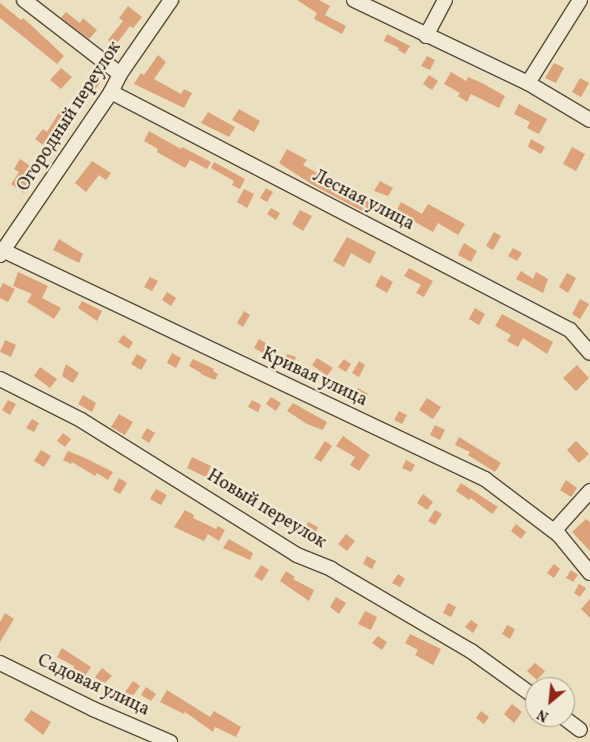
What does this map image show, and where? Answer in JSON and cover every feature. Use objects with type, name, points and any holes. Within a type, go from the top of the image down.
[{"type":"street","points":[[24,0],[120,74]]},
{"type":"street","name":"Огородный переулок","points":[[1,252],[112,92],[120,74],[171,0]]},
{"type":"street","points":[[354,0],[528,83],[590,120]]},
{"type":"street","points":[[426,36],[445,0]]},
{"type":"street","points":[[528,83],[580,0]]},
{"type":"street","name":"Лесная улица","points":[[112,92],[570,330],[590,353]]},
{"type":"street","name":"Кривая улица","points":[[1,252],[485,479],[554,531],[590,573]]},
{"type":"street","name":"Новый переулок","points":[[0,379],[81,420],[296,555],[331,569],[470,651],[525,689]]},
{"type":"street","points":[[554,531],[590,491]]},
{"type":"street","name":"Садовая улица","points":[[0,663],[93,709],[170,742]]},
{"type":"street","points":[[575,726],[580,730]]},
{"type":"building","points":[[297,0],[319,0],[330,6],[325,15],[346,26],[342,34],[314,19],[317,13]]},
{"type":"building","points":[[0,3],[21,20],[23,18],[64,56],[57,64],[0,18]]},
{"type":"building","points":[[128,6],[142,17],[133,28],[130,26],[115,46],[108,40],[123,21],[119,18]]},
{"type":"building","points":[[66,12],[80,23],[83,18],[97,30],[89,39],[61,18]]},
{"type":"building","points":[[387,34],[410,46],[405,54],[398,50],[399,48],[384,41]]},
{"type":"building","points":[[158,55],[166,62],[154,79],[181,94],[184,89],[192,93],[184,108],[134,84],[141,73],[144,75]]},
{"type":"building","points":[[427,56],[435,60],[430,70],[421,66]]},
{"type":"building","points":[[554,63],[564,68],[556,83],[545,78]]},
{"type":"building","points":[[61,68],[72,77],[61,89],[50,80]]},
{"type":"building","points":[[451,72],[466,81],[468,77],[482,83],[505,96],[499,108],[471,94],[467,102],[458,96],[460,93],[444,84]]},
{"type":"building","points":[[429,75],[438,81],[432,90],[423,84]]},
{"type":"building","points":[[93,78],[100,83],[90,96],[83,90]]},
{"type":"building","points":[[580,78],[589,83],[581,97],[572,92]]},
{"type":"building","points":[[519,104],[547,119],[539,134],[527,128],[530,122],[514,114]]},
{"type":"building","points":[[239,109],[260,121],[254,132],[232,120]]},
{"type":"building","points":[[60,111],[71,117],[49,149],[35,139],[43,129],[47,132]]},
{"type":"building","points":[[208,112],[235,127],[229,137],[201,123]]},
{"type":"building","points":[[149,131],[181,149],[182,147],[211,162],[207,169],[190,160],[185,168],[157,152],[158,149],[144,141]]},
{"type":"building","points":[[531,139],[545,147],[541,154],[528,147]]},
{"type":"building","points":[[572,147],[585,154],[576,171],[563,164]]},
{"type":"building","points":[[287,149],[307,160],[303,165],[371,203],[366,213],[313,185],[279,163]]},
{"type":"building","points":[[20,159],[36,170],[24,193],[11,184],[19,172],[14,169]]},
{"type":"building","points":[[92,161],[111,173],[106,180],[99,175],[86,192],[75,183]]},
{"type":"building","points":[[214,162],[245,179],[240,189],[232,185],[234,181],[211,168]]},
{"type":"building","points":[[380,181],[393,188],[388,196],[374,191]]},
{"type":"building","points":[[266,188],[273,192],[267,202],[260,198]]},
{"type":"building","points":[[244,189],[254,194],[247,208],[237,202]]},
{"type":"building","points":[[401,202],[422,214],[428,204],[465,224],[458,235],[438,223],[433,232],[395,213]]},
{"type":"building","points":[[271,208],[280,213],[276,220],[267,214]]},
{"type":"building","points":[[300,210],[312,216],[303,231],[292,224]]},
{"type":"building","points":[[494,232],[501,236],[493,250],[486,246]]},
{"type":"building","points":[[347,237],[376,252],[370,264],[351,253],[344,267],[333,261]]},
{"type":"building","points":[[59,239],[83,254],[79,263],[53,250]]},
{"type":"building","points":[[464,243],[477,251],[471,262],[458,255]]},
{"type":"building","points":[[513,248],[522,253],[517,261],[508,256]]},
{"type":"building","points":[[409,268],[433,281],[424,297],[416,293],[421,285],[404,276]]},
{"type":"building","points":[[521,271],[533,279],[536,272],[548,279],[543,293],[516,279]]},
{"type":"building","points":[[18,272],[48,286],[42,298],[61,308],[54,319],[27,302],[32,294],[13,286]]},
{"type":"building","points":[[567,273],[576,278],[568,293],[559,287]]},
{"type":"building","points":[[381,275],[393,282],[387,293],[375,286]]},
{"type":"building","points":[[150,277],[158,281],[152,291],[144,287]]},
{"type":"building","points":[[3,283],[15,289],[8,302],[0,298],[0,289]]},
{"type":"building","points":[[167,292],[176,298],[171,306],[162,300]]},
{"type":"building","points":[[580,299],[589,304],[580,319],[572,314]]},
{"type":"building","points":[[82,301],[102,311],[97,321],[78,308]]},
{"type":"building","points":[[475,308],[485,314],[479,325],[469,319]]},
{"type":"building","points":[[244,311],[250,315],[243,327],[237,323]]},
{"type":"building","points":[[502,314],[553,342],[547,354],[523,338],[518,347],[507,341],[511,335],[495,326]]},
{"type":"building","points":[[123,335],[133,342],[129,349],[118,342]]},
{"type":"building","points":[[259,339],[269,345],[263,353],[254,348]]},
{"type":"building","points":[[5,340],[16,345],[11,357],[0,352]]},
{"type":"building","points":[[172,353],[181,358],[176,368],[167,363]]},
{"type":"building","points":[[137,354],[147,360],[141,370],[131,364]]},
{"type":"building","points":[[287,354],[296,357],[293,366],[284,362]]},
{"type":"building","points":[[317,358],[333,368],[327,376],[312,365]]},
{"type":"building","points":[[193,359],[214,369],[213,371],[218,374],[215,380],[189,366]]},
{"type":"building","points":[[344,359],[351,364],[346,372],[338,367]]},
{"type":"building","points":[[359,361],[365,365],[359,377],[352,373]]},
{"type":"building","points":[[66,364],[79,373],[73,383],[62,376]]},
{"type":"building","points":[[577,365],[589,378],[576,391],[563,378]]},
{"type":"building","points":[[40,367],[57,379],[50,388],[34,376]]},
{"type":"building","points":[[358,388],[368,394],[362,404],[352,398]]},
{"type":"building","points":[[83,395],[96,403],[92,412],[78,404]]},
{"type":"building","points":[[271,397],[281,403],[276,411],[266,404]]},
{"type":"building","points":[[427,398],[441,407],[433,419],[419,410]]},
{"type":"building","points":[[8,400],[16,404],[10,415],[2,410]]},
{"type":"building","points":[[252,400],[261,405],[258,412],[248,407]]},
{"type":"building","points":[[293,403],[327,422],[323,430],[307,424],[287,411]]},
{"type":"building","points":[[399,411],[407,415],[402,424],[394,420]]},
{"type":"building","points":[[119,414],[133,422],[125,435],[111,427]]},
{"type":"building","points":[[32,419],[39,423],[34,432],[26,428]]},
{"type":"building","points":[[435,425],[445,430],[440,440],[430,435]]},
{"type":"building","points":[[147,428],[155,433],[149,443],[141,438]]},
{"type":"building","points":[[63,433],[71,439],[65,447],[57,441]]},
{"type":"building","points":[[343,436],[370,455],[359,471],[350,465],[355,457],[336,446]]},
{"type":"building","points":[[459,437],[501,463],[495,472],[468,455],[470,452],[455,445]]},
{"type":"building","points":[[325,441],[332,446],[321,462],[314,458]]},
{"type":"building","points":[[576,441],[589,454],[579,463],[567,450]]},
{"type":"building","points":[[41,450],[51,456],[44,467],[34,461]]},
{"type":"building","points":[[68,451],[113,472],[108,480],[97,473],[95,476],[72,462],[71,464],[63,460]]},
{"type":"building","points":[[192,457],[211,466],[206,477],[187,468]]},
{"type":"building","points":[[406,460],[415,465],[411,472],[402,468]]},
{"type":"building","points":[[119,478],[127,483],[120,494],[113,490]]},
{"type":"building","points":[[566,480],[577,488],[571,497],[560,490]]},
{"type":"building","points":[[461,483],[498,507],[492,514],[471,498],[469,500],[456,491]]},
{"type":"building","points":[[156,489],[167,495],[161,505],[150,499]]},
{"type":"building","points":[[423,494],[433,502],[427,510],[417,503]]},
{"type":"building","points":[[185,510],[194,515],[193,518],[216,529],[218,526],[225,530],[219,541],[208,534],[204,541],[174,527]]},
{"type":"building","points":[[435,510],[442,514],[435,525],[428,521]]},
{"type":"building","points":[[586,519],[590,522],[590,551],[572,532]]},
{"type":"building","points":[[308,522],[318,527],[315,534],[305,530]]},
{"type":"building","points":[[516,524],[526,532],[521,539],[511,531]]},
{"type":"building","points":[[346,534],[355,541],[347,551],[338,544]]},
{"type":"building","points":[[229,539],[253,553],[250,560],[223,548]]},
{"type":"building","points":[[367,556],[376,561],[372,569],[363,564]]},
{"type":"building","points":[[554,564],[560,569],[554,578],[547,573]]},
{"type":"building","points":[[261,565],[269,570],[262,581],[254,576]]},
{"type":"building","points":[[571,570],[578,575],[573,582],[566,578]]},
{"type":"building","points":[[286,571],[295,577],[293,579],[314,590],[309,601],[280,581]]},
{"type":"building","points":[[398,574],[405,579],[400,587],[392,583]]},
{"type":"building","points":[[579,584],[586,588],[580,597],[574,593]]},
{"type":"building","points":[[336,597],[346,603],[339,614],[330,607]]},
{"type":"building","points":[[590,599],[590,618],[581,609]]},
{"type":"building","points":[[448,603],[456,607],[451,617],[443,613]]},
{"type":"building","points":[[365,611],[377,617],[371,630],[358,624]]},
{"type":"building","points":[[5,613],[14,619],[0,642],[0,622]]},
{"type":"building","points":[[471,620],[478,625],[473,633],[465,627]]},
{"type":"building","points":[[507,625],[515,629],[510,639],[502,634]]},
{"type":"building","points":[[410,634],[441,649],[433,665],[415,655],[418,650],[405,643]]},
{"type":"building","points":[[378,636],[387,642],[382,650],[372,643]]},
{"type":"building","points":[[62,648],[91,667],[85,676],[73,668],[74,666],[57,657]]},
{"type":"building","points":[[535,663],[545,671],[540,677],[534,677],[527,671]]},
{"type":"building","points":[[102,668],[112,676],[104,684],[95,677]]},
{"type":"building","points":[[133,681],[140,686],[132,697],[125,692]]},
{"type":"building","points":[[146,687],[156,694],[151,701],[141,695]]},
{"type":"building","points":[[167,690],[210,717],[214,711],[241,727],[236,737],[215,727],[213,732],[185,712],[184,714],[160,702]]},
{"type":"building","points":[[512,704],[522,712],[514,723],[504,714]]},
{"type":"building","points":[[31,710],[51,722],[43,735],[24,720]]},
{"type":"building","points":[[481,711],[489,717],[484,724],[476,718]]}]
